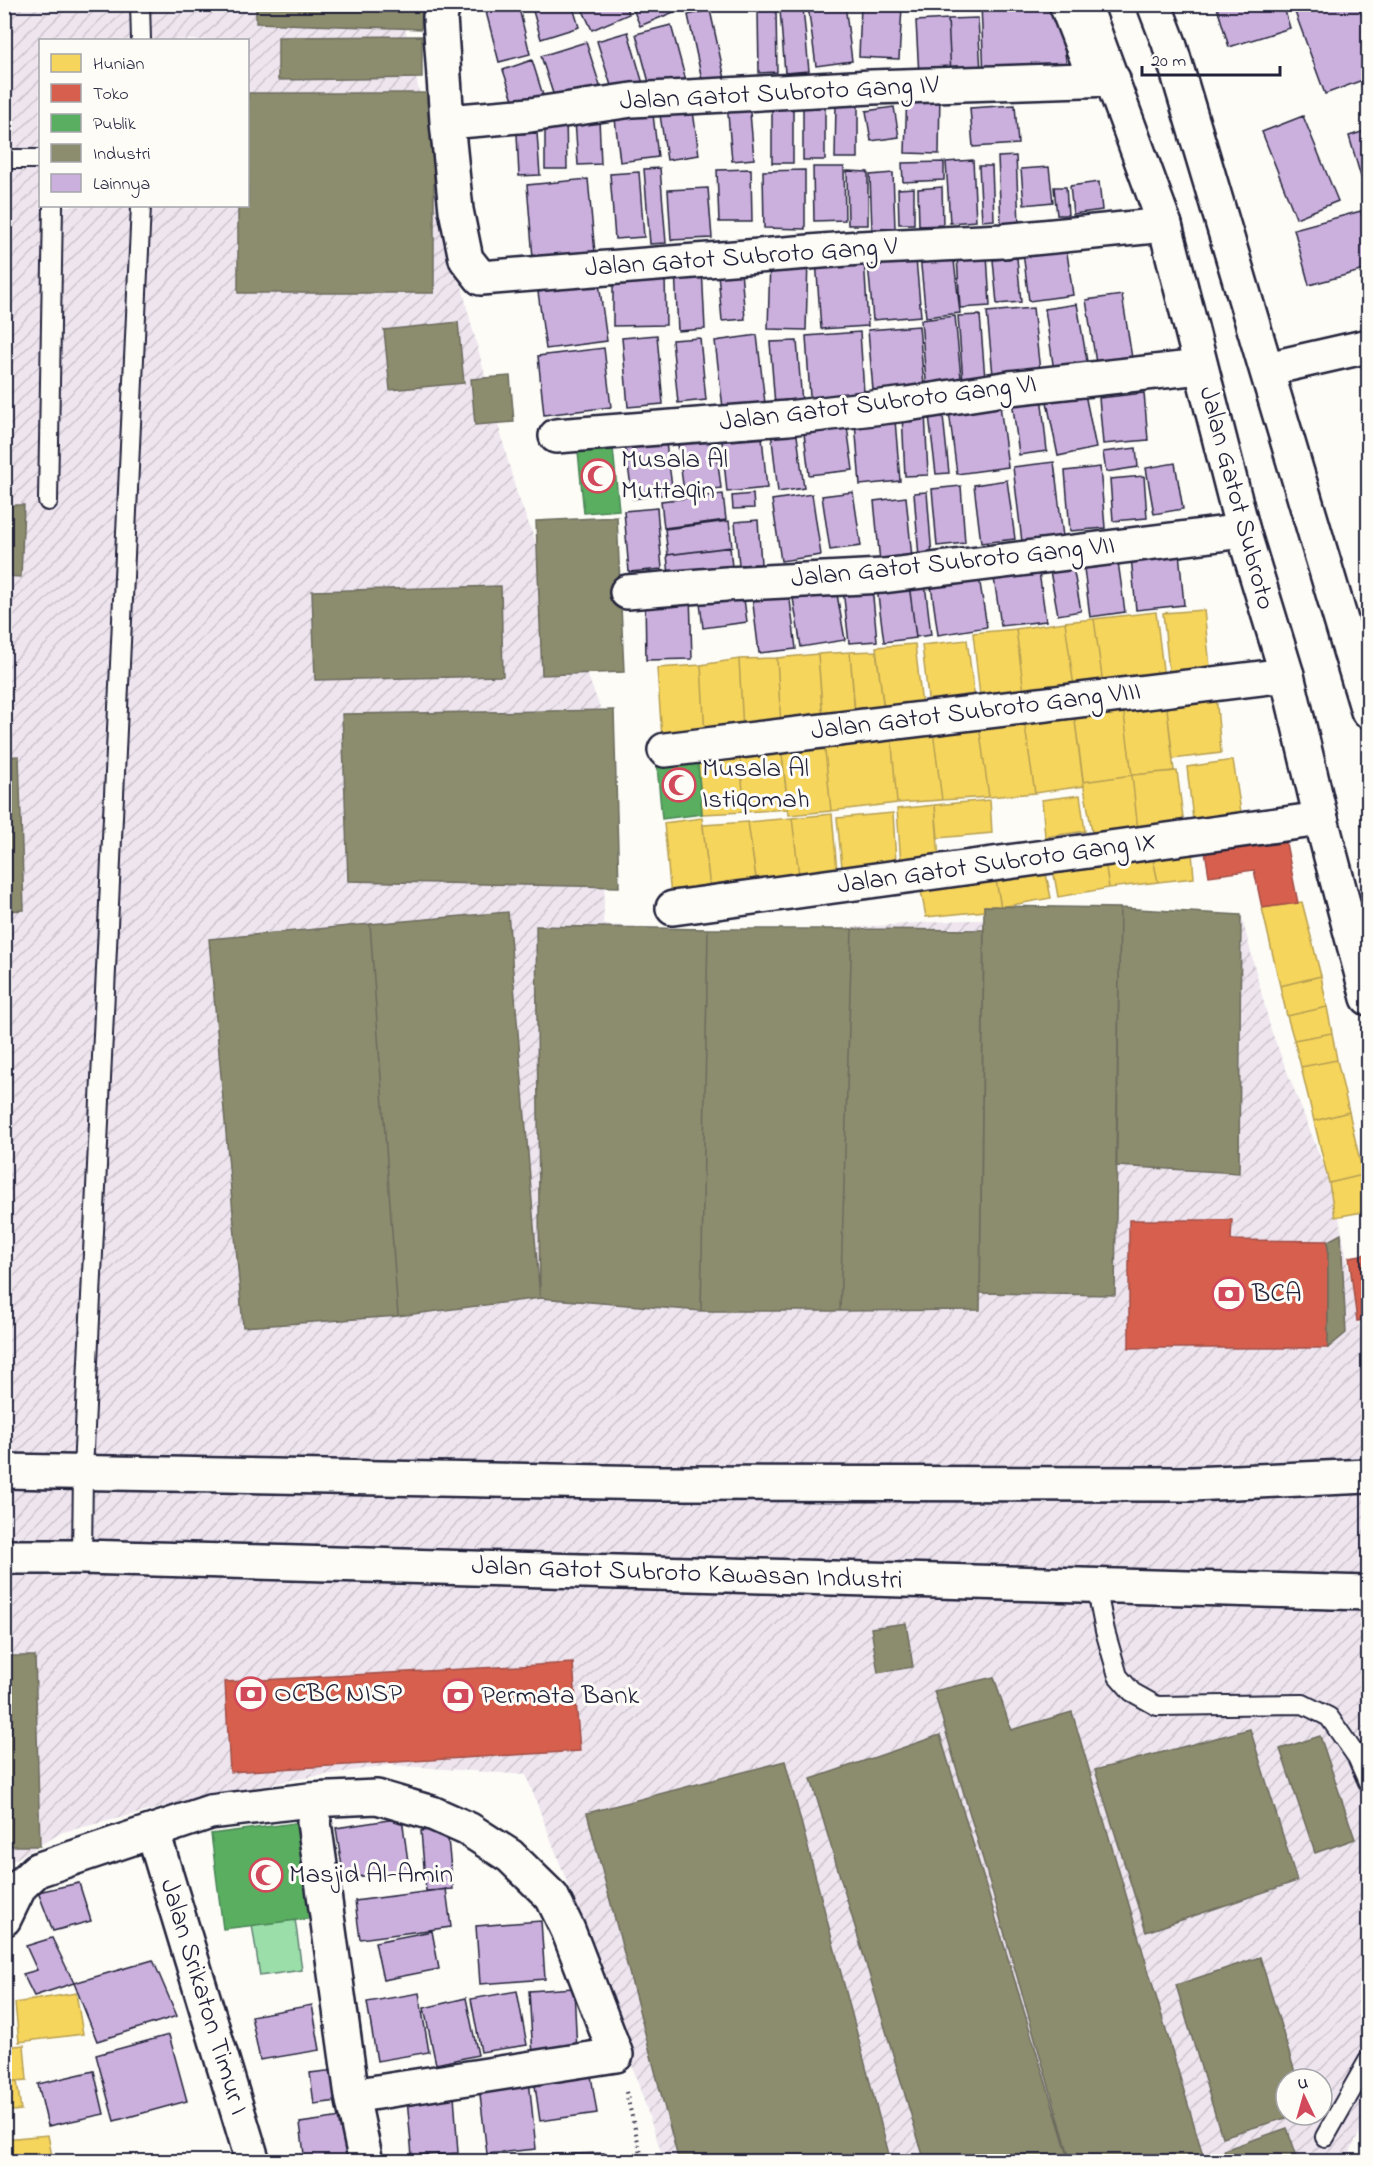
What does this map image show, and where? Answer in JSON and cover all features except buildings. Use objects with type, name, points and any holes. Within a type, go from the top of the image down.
[{"type":"street","points":[[444,4],[440,17],[447,122]]},
{"type":"street","points":[[1066,4],[1104,79]]},
{"type":"street","name":"Jalan Gatot Subroto","points":[[1084,4],[1104,79],[1165,225],[1243,531],[1287,675],[1320,819],[1368,998]]},
{"type":"street","points":[[1154,4],[1168,43],[1267,369],[1368,711]]},
{"type":"street","name":"Jalan Gatot Subroto Gang IV","points":[[447,122],[530,115],[643,99],[860,87],[1104,79]]},
{"type":"street","name":"Jalan Gatot Subroto Gang V","points":[[447,122],[456,210],[466,259],[481,278],[825,251],[1002,241],[1165,225]]},
{"type":"street","points":[[1267,369],[1368,346]]},
{"type":"street","name":"Jalan Gatot Subroto Gang VI","points":[[556,436],[788,418],[907,404],[1010,388],[1200,367]]},
{"type":"street","name":"Jalan Gatot Subroto Gang VII","points":[[627,592],[726,584],[883,576],[1243,531]]},
{"type":"street","name":"Jalan Gatot Subroto Gang VIII","points":[[665,750],[1287,675]]},
{"type":"street","name":"Jalan Gatot Subroto Gang IX","points":[[673,908],[1320,819]]},
{"type":"street","points":[[4,1471],[660,1483],[1192,1484],[1368,1476]]},
{"type":"street","name":"Jalan Gatot Subroto Kawasan Industri","points":[[4,1557],[82,1557],[1368,1593]]},
{"type":"street","points":[[4,1919],[20,1886],[37,1870],[210,1812],[309,1800],[377,1797],[432,1813],[468,1829],[510,1856],[552,1897],[568,1930],[616,2055],[352,2096]]},
{"type":"street","points":[[314,1822],[352,2096],[366,2162]]},
{"type":"street","name":"Jalan Srikaton Timur I","points":[[153,1832],[253,2162]]},
{"type":"lane","points":[[140,4],[141,39]]},
{"type":"lane","points":[[4,159],[39,159]]},
{"type":"lane","points":[[48,501],[53,207]]},
{"type":"lane","points":[[82,1557],[83,1471],[141,207]]},
{"type":"lane","points":[[1096,1586],[1105,1631],[1118,1676],[1132,1692],[1157,1706],[1303,1704],[1329,1717],[1357,1757],[1368,1782]]},
{"type":"lane","points":[[1325,2137],[1368,2061]]},
{"type":"path","points":[[616,2055],[643,2162]]},
{"type":"shaded area","points":[[5,5],[400,5],[467,308],[516,491],[612,738],[603,925],[775,933],[963,920],[1113,921],[1242,918],[1271,1030],[1335,1195],[1368,1375],[1368,2114],[1346,2161],[664,2161],[596,1957],[526,1775],[390,1765],[292,1780],[180,1803],[63,1832],[5,1865]]},
{"type":"green space","points":[[293,1904],[302,1970],[260,1976],[250,1911]]},
{"type":"place","name":"Musala Al Muttaqin","points":[[598,476]]},
{"type":"place","name":"Musala Al Istiqomah","points":[[679,785]]},
{"type":"place","name":"BCA","points":[[1229,1294]]},
{"type":"place","name":"OCBC NISP","points":[[251,1694]]},
{"type":"place","name":"Permata Bank","points":[[458,1696]]},
{"type":"place","name":"Masjid Al-Amin","points":[[266,1875]]}]
